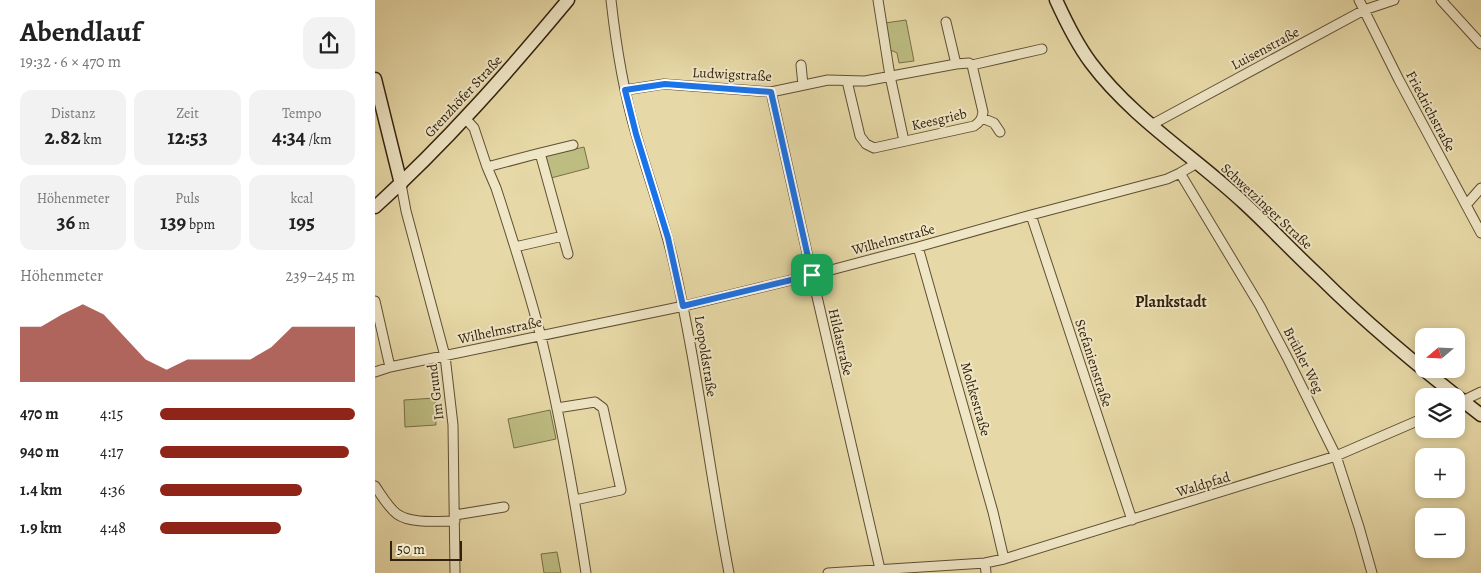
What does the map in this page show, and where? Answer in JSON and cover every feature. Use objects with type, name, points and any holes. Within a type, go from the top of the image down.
[{"type":"street","name":"Grenzhöfer Straße","points":[[375,207],[401,184],[465,118],[568,0]]},
{"type":"street","name":"Leopoldstraße","points":[[611,0],[625,90],[636,134],[668,238],[683,306],[729,573]]},
{"type":"street","name":"Keesgrieb","points":[[878,0],[890,76],[905,141]]},
{"type":"street","name":"Schwetzinger Straße","points":[[1056,0],[1075,39],[1090,62],[1111,87],[1151,125],[1245,203],[1319,277],[1443,388]]},
{"type":"street","name":"Friedrichstraße","points":[[1359,0],[1399,80],[1481,233]]},
{"type":"street","name":"Luisenstraße","points":[[1151,125],[1364,10],[1394,0]]},
{"type":"street","points":[[1441,0],[1481,44]]},
{"type":"street","points":[[945,22],[956,64]]},
{"type":"street","name":"Ludwigstraße","points":[[625,90],[665,84],[771,92],[829,80],[865,81],[956,64],[969,63],[973,66],[1042,49]]},
{"type":"street","points":[[801,65],[803,85]]},
{"type":"street","name":"Keesgrieb","points":[[847,81],[862,140],[871,148],[874,148],[974,126],[979,123],[983,112],[973,66]]},
{"type":"street","points":[[375,79],[401,184]]},
{"type":"street","name":"Hildastraße","points":[[771,92],[880,569]]},
{"type":"street","points":[[465,118],[474,128],[496,188],[540,335],[575,500],[586,573]]},
{"type":"street","points":[[982,118],[995,124],[1000,132]]},
{"type":"street","points":[[487,167],[573,145]]},
{"type":"street","points":[[540,153],[568,254]]},
{"type":"street","name":"Wilhelmstraße","points":[[375,372],[390,367],[683,306],[812,275],[919,247],[1031,214],[1167,179],[1197,163]]},
{"type":"street","name":"Brühler Weg","points":[[1180,173],[1260,306],[1336,456],[1372,573]]},
{"type":"street","name":"Im Grund","points":[[401,184],[406,210],[445,356],[453,425],[455,573]]},
{"type":"street","points":[[1466,205],[1481,188]]},
{"type":"street","name":"Stefanienstraße","points":[[1031,214],[1132,520]]},
{"type":"street","points":[[515,247],[563,236]]},
{"type":"street","name":"Moltkestraße","points":[[919,247],[1005,559]]},
{"type":"street","points":[[375,301],[390,367]]},
{"type":"street","points":[[1465,400],[1481,392]]},
{"type":"street","points":[[557,408],[595,402],[603,408],[621,490],[575,500]]},
{"type":"street","name":"Schwetzinger Straße","points":[[1465,406],[1481,415]]},
{"type":"street","name":"Waldpfad","points":[[828,573],[1005,559],[1336,456],[1415,422]]},
{"type":"street","points":[[375,486],[389,507],[406,519],[455,518],[504,507]]},
{"type":"street","points":[[985,562],[986,573]]},
{"type":"green space","points":[[906,20],[914,61],[899,63],[897,53],[889,51],[885,23]]},
{"type":"green space","points":[[584,147],[589,168],[551,178],[545,156]]},
{"type":"green space","points":[[435,398],[436,425],[405,427],[404,400]]},
{"type":"green space","points":[[550,410],[556,439],[514,448],[508,419]]},
{"type":"green space","points":[[557,552],[561,573],[544,573],[541,554]]},
{"type":"district","name":"Plankstadt","points":[[1171,301]]},
{"type":"route","points":[[665,84],[771,92],[812,275],[683,306],[668,238],[636,134],[625,90],[665,84]]}]
